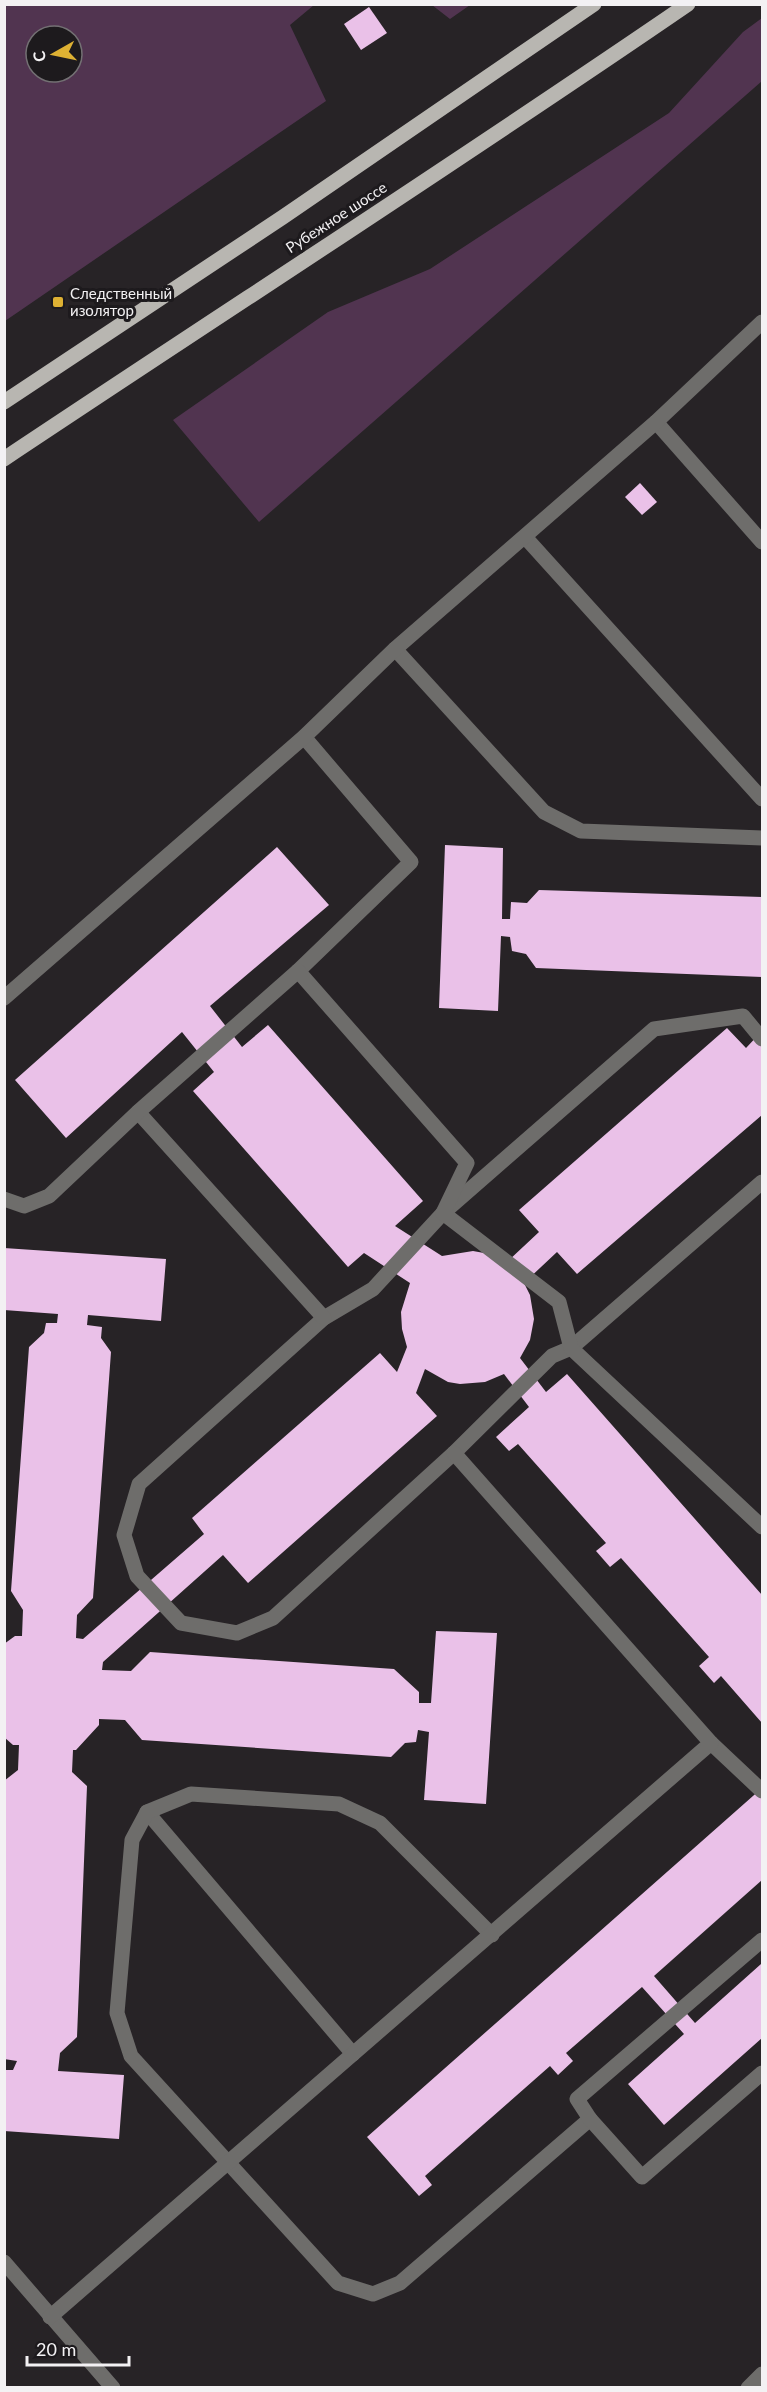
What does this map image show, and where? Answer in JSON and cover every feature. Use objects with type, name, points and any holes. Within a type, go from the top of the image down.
[{"type":"main road","name":"Рубежное шоссе","points":[[4,402],[283,217],[594,4]]},
{"type":"main road","name":"Рубежное шоссе","points":[[4,459],[309,256],[516,122],[688,4]]},
{"type":"lane","points":[[4,998],[304,737],[395,649],[656,422],[762,322]]},
{"type":"lane","points":[[656,422],[762,542]]},
{"type":"lane","points":[[525,537],[762,799]]},
{"type":"lane","points":[[395,649],[544,812],[581,831],[762,838]]},
{"type":"lane","points":[[4,1199],[24,1206],[49,1197],[138,1112],[298,971],[411,862],[304,737]]},
{"type":"lane","points":[[298,971],[467,1163],[443,1214]]},
{"type":"lane","points":[[762,1039],[743,1016],[654,1029],[443,1214],[373,1289],[324,1318],[139,1484],[124,1535],[137,1576],[181,1623],[237,1633],[273,1618],[454,1453],[552,1356],[571,1348],[762,1182]]},
{"type":"lane","points":[[138,1112],[324,1318]]},
{"type":"lane","points":[[443,1214],[559,1302],[571,1348],[762,1527]]},
{"type":"lane","points":[[454,1453],[711,1743],[762,1791]]},
{"type":"lane","points":[[50,2317],[711,1743]]},
{"type":"lane","points":[[492,1935],[380,1823],[339,1804],[191,1794],[147,1812],[132,1840],[117,2013],[131,2056],[227,2164],[338,2283],[373,2294],[400,2283],[590,2119]]},
{"type":"lane","points":[[147,1812],[353,2054]]},
{"type":"lane","points":[[762,1940],[577,2099],[590,2119],[642,2177],[762,2073]]},
{"type":"lane","points":[[4,2262],[113,2388]]},
{"type":"lane","points":[[748,2388],[762,2374]]},
{"type":"shaded area","points":[[5,4],[314,5],[290,25],[326,101],[5,321]]},
{"type":"shaded area","points":[[432,4],[470,5],[450,19]]},
{"type":"shaded area","points":[[762,18],[762,81],[259,522],[173,420],[328,312],[430,269],[669,113],[743,32]]},
{"type":"building","points":[[369,7],[387,33],[361,50],[344,24]]},
{"type":"building","points":[[640,483],[657,502],[642,515],[625,497]]},
{"type":"building","points":[[445,845],[503,848],[502,919],[510,919],[511,902],[527,903],[539,890],[762,897],[762,977],[536,968],[526,954],[512,951],[510,937],[501,936],[498,1011],[439,1008]]},
{"type":"building","points":[[277,847],[329,905],[210,1006],[242,1047],[268,1025],[423,1201],[395,1226],[442,1256],[473,1251],[484,1253],[506,1263],[539,1232],[519,1210],[727,1028],[746,1048],[762,1031],[762,1115],[577,1274],[557,1252],[524,1283],[530,1295],[534,1319],[530,1340],[520,1358],[546,1392],[567,1374],[762,1595],[762,1723],[721,1676],[714,1683],[699,1666],[709,1657],[621,1558],[610,1567],[596,1551],[606,1543],[518,1444],[509,1451],[496,1437],[529,1407],[504,1374],[485,1382],[460,1384],[448,1382],[425,1369],[416,1393],[437,1416],[248,1583],[223,1555],[103,1662],[102,1670],[131,1671],[150,1652],[394,1669],[419,1692],[419,1703],[431,1703],[436,1631],[497,1633],[486,1804],[424,1800],[429,1732],[418,1730],[416,1742],[405,1743],[391,1757],[142,1740],[125,1720],[99,1719],[99,1725],[76,1750],[73,1750],[72,1772],[87,1786],[77,2037],[60,2053],[58,2071],[124,2075],[119,2139],[4,2131],[4,2070],[13,2070],[17,2061],[4,2059],[4,1781],[18,1770],[19,1745],[13,1745],[4,1737],[4,1644],[15,1636],[22,1636],[23,1610],[11,1591],[29,1347],[44,1333],[46,1323],[57,1323],[58,1314],[4,1310],[4,1248],[166,1259],[161,1321],[88,1315],[87,1325],[102,1327],[101,1338],[111,1352],[93,1598],[77,1615],[76,1638],[83,1639],[204,1534],[192,1518],[380,1353],[397,1372],[407,1347],[402,1329],[401,1312],[410,1283],[364,1253],[348,1267],[193,1091],[214,1072],[182,1032],[66,1138],[15,1080]]},
{"type":"building","points":[[762,1788],[762,1880],[654,1976],[695,2023],[761,1964],[762,2038],[664,2125],[628,2084],[684,2034],[642,1987],[566,2053],[573,2061],[558,2075],[550,2066],[425,2176],[432,2185],[419,2196],[367,2137]]},
{"type":"place","name":"Следственный изолятор","points":[[58,302]]}]
